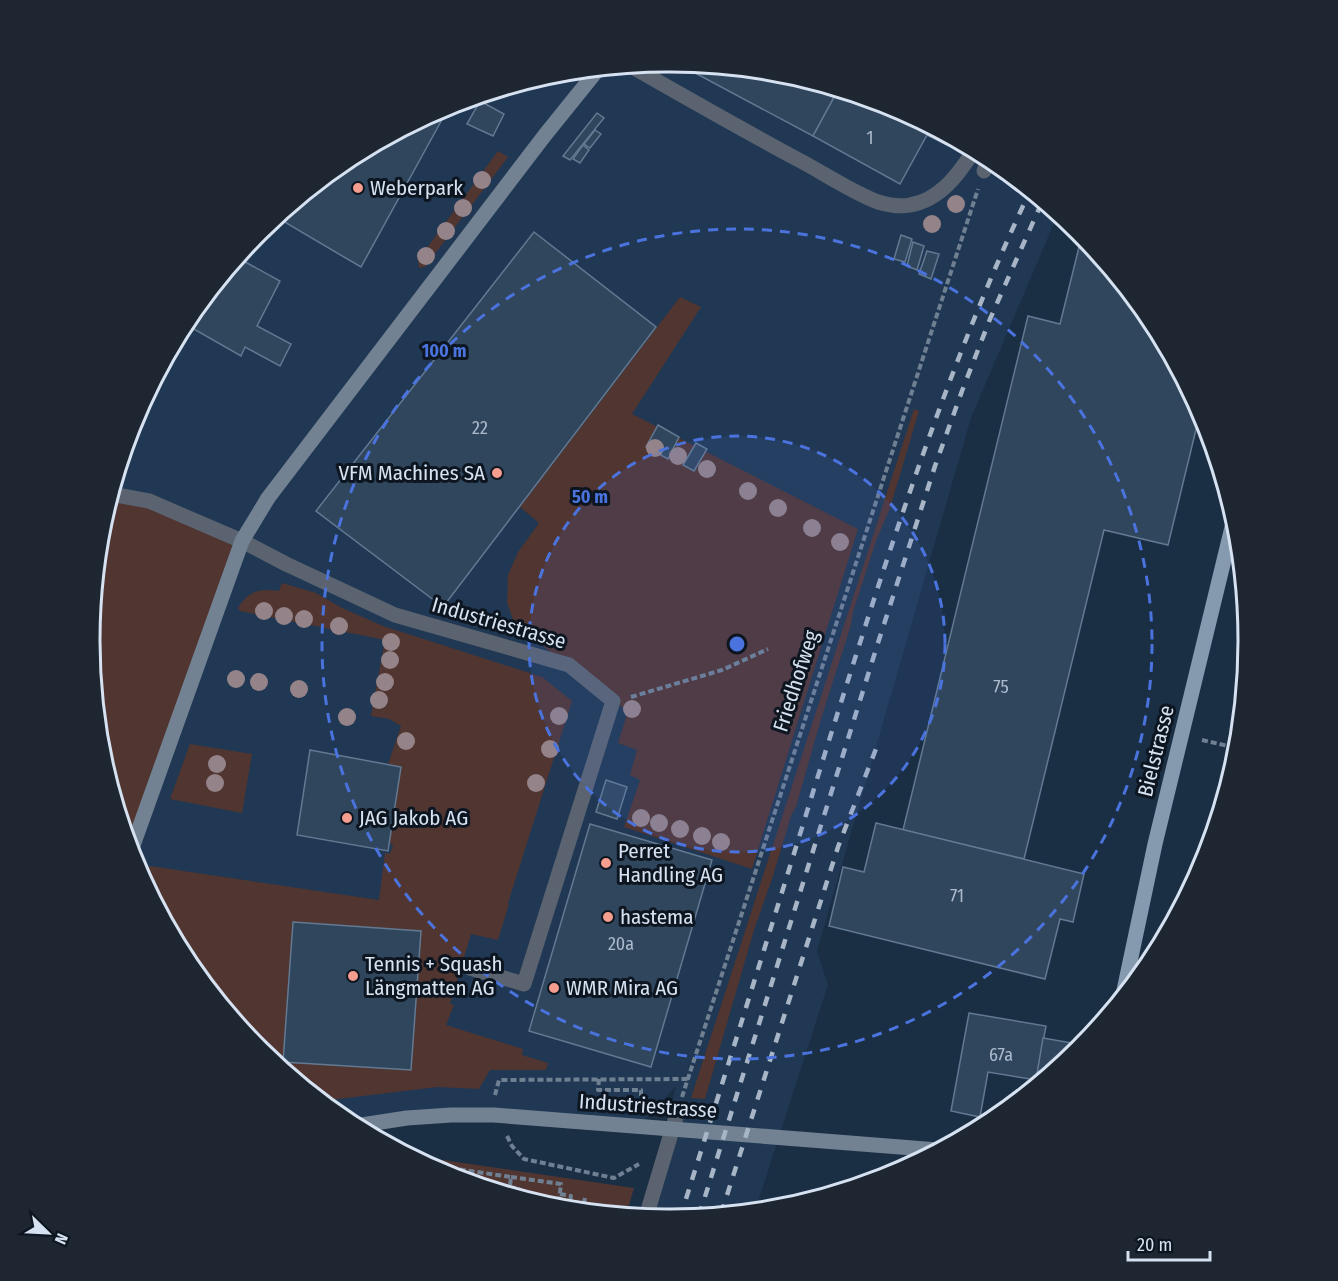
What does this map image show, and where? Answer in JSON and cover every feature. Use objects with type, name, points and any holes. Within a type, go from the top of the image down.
[{"type":"main road","points":[[136,837],[242,541],[268,498],[591,78]]},
{"type":"main road","name":"Bielstrasse","points":[[1127,978],[1155,844],[1229,540]]},
{"type":"main road","name":"Industriestrasse","points":[[370,1124],[451,1115],[500,1116],[922,1149]]},
{"type":"street","points":[[641,73],[864,195],[894,206],[910,205],[928,199],[945,188],[957,176],[969,158]]},
{"type":"street","name":"Industriestrasse","points":[[119,496],[149,501],[242,541],[395,615],[569,665],[612,701]]},
{"type":"street","points":[[470,968],[524,984],[612,701]]},
{"type":"street","points":[[649,1208],[676,1117]]},
{"type":"path","name":"Friedhofweg","points":[[676,1117],[986,169]]},
{"type":"path","points":[[612,701],[722,670],[768,650]]},
{"type":"path","points":[[1181,735],[1228,746]]},
{"type":"path","points":[[599,1079],[598,1090],[641,1090],[641,1101]]},
{"type":"path","points":[[643,1162],[614,1178],[524,1159],[512,1146],[500,1116],[495,1094],[499,1080],[688,1079]]},
{"type":"path","points":[[461,1170],[561,1184],[559,1198]]},
{"type":"path","points":[[510,1186],[511,1177]]},
{"type":"path","points":[[560,1194],[571,1196],[570,1200]]},
{"type":"path","points":[[584,1202],[585,1198]]},
{"type":"shaded area","points":[[632,73],[706,73],[780,83],[816,91],[887,115],[953,148],[985,168],[1015,189],[1054,223],[971,418],[817,951],[828,985],[758,1202],[706,1208],[642,1208],[676,1086],[639,1126],[494,1115],[372,1125],[323,1092],[294,1068],[267,1042],[218,987],[196,956],[159,892],[129,817],[113,523],[131,458],[159,389],[196,325],[218,294],[267,239],[294,213],[353,168],[385,148],[451,115],[522,91],[558,83]]},
{"type":"shaded area","points":[[498,151],[508,157],[425,267],[419,268],[418,260]]},
{"type":"shaded area","points":[[680,297],[701,307],[632,414],[858,529],[752,869],[624,827],[640,780],[630,775],[637,750],[618,743],[628,711],[520,628],[514,622],[507,603],[508,575],[518,552],[539,523],[520,507]]},
{"type":"shaded area","points":[[914,409],[919,411],[890,508],[876,541],[853,612],[796,807],[791,816],[754,930],[705,1099],[691,1098]]},
{"type":"shaded area","points":[[119,497],[242,541],[136,837],[111,751],[105,715],[100,640],[105,566]]},
{"type":"shaded area","points":[[282,583],[316,593],[342,608],[383,626],[542,677],[572,701],[498,940],[471,934],[450,1004],[454,1005],[446,1025],[523,1049],[522,1055],[548,1063],[546,1070],[490,1070],[479,1089],[437,1087],[334,1100],[294,1068],[242,1015],[218,987],[177,925],[159,892],[149,869],[150,866],[379,900],[385,853],[390,854],[393,845],[389,843],[401,767],[388,764],[401,726],[389,719],[371,716],[385,640],[240,611],[238,608],[250,594],[266,590],[279,591]]},
{"type":"shaded area","points":[[190,744],[252,754],[242,813],[170,799]]},
{"type":"shaded area","points":[[437,1159],[634,1188],[628,1208],[595,1204],[522,1190],[486,1179]]},
{"type":"building","points":[[695,73],[780,83],[834,97],[813,136]]},
{"type":"building","points":[[834,97],[887,115],[945,144],[927,135],[900,184],[813,136]]},
{"type":"building","points":[[484,103],[504,114],[493,136],[467,124],[478,105]]},
{"type":"building","points":[[597,113],[604,118],[570,160],[563,156]]},
{"type":"building","name":"Weberpark","points":[[442,119],[361,267],[285,222],[323,189],[353,168],[385,148]]},
{"type":"building","points":[[595,130],[601,134],[590,148],[584,144]]},
{"type":"building","points":[[583,145],[589,150],[580,163],[573,159]]},
{"type":"building","points":[[534,232],[656,327],[443,607],[316,511]]},
{"type":"building","points":[[901,235],[912,239],[905,262],[894,259]]},
{"type":"building","points":[[913,242],[924,246],[917,270],[907,266]]},
{"type":"building","points":[[1079,248],[1120,294],[1142,325],[1179,389],[1196,429],[1168,545],[1104,530],[1024,859],[903,830],[1028,316],[1060,324]]},
{"type":"building","points":[[927,251],[939,254],[931,279],[919,274]]},
{"type":"building","points":[[246,262],[280,281],[257,326],[291,344],[280,366],[245,347],[241,356],[194,329],[218,294]]},
{"type":"building","points":[[658,425],[679,437],[668,459],[646,447]]},
{"type":"building","points":[[696,443],[707,449],[694,471],[683,465]]},
{"type":"building","name":"JAG Jakob AG","points":[[310,750],[401,767],[388,851],[297,835]]},
{"type":"building","points":[[606,780],[627,787],[617,819],[596,812]]},
{"type":"building","points":[[876,823],[1084,874],[1073,922],[1060,919],[1045,979],[829,926],[843,867],[864,872]]},
{"type":"building","points":[[590,824],[712,860],[651,1067],[529,1031]]},
{"type":"building","name":"Tennis + Squash Längmatten AG","points":[[293,922],[421,931],[411,1070],[288,1062],[283,1058]]},
{"type":"building","points":[[969,1013],[1046,1026],[1037,1074],[1031,1079],[988,1072],[980,1116],[951,1111]]},
{"type":"building","points":[[1043,1038],[1070,1043],[1044,1068],[1037,1074]]},
{"type":"railway","points":[[683,1209],[895,537],[944,397],[999,259],[1027,199]]},
{"type":"railway","points":[[701,1208],[935,466],[990,319],[1039,209]]},
{"type":"railway","points":[[724,1206],[838,847],[879,741]]},
{"type":"place","name":"Weberpark","points":[[358,188]]},
{"type":"place","name":"VFM Machines SA","points":[[497,473]]},
{"type":"place","name":"JAG Jakob AG","points":[[347,818]]},
{"type":"place","name":"Perret Handling AG","points":[[606,863]]},
{"type":"place","name":"hastema","points":[[608,917]]},
{"type":"place","name":"Tennis + Squash Längmatten AG","points":[[353,976]]},
{"type":"place","name":"WMR Mira AG","points":[[554,988]]}]
